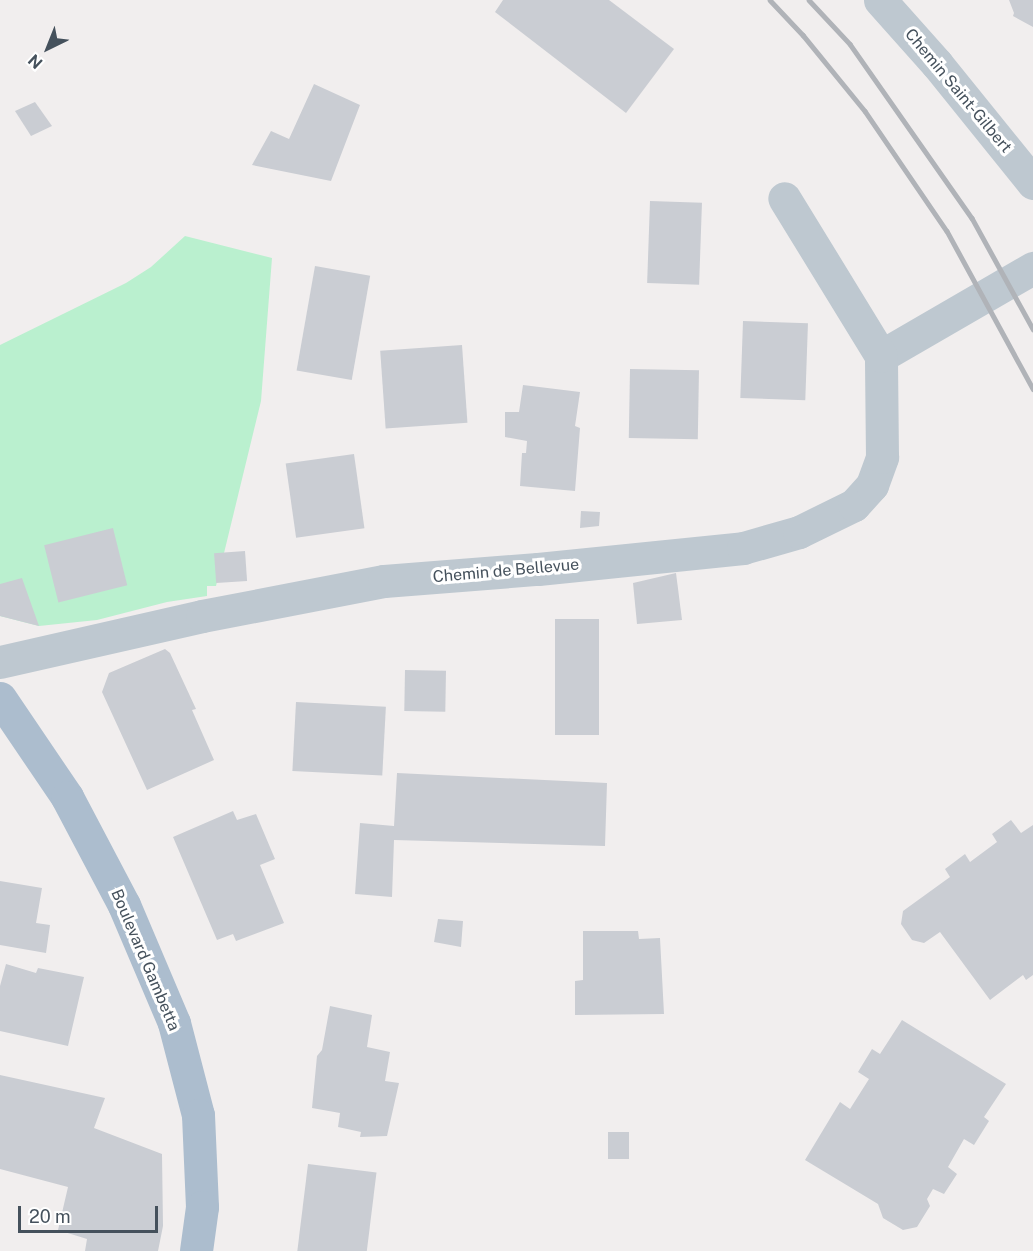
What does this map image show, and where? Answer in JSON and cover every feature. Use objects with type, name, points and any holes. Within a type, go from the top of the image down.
[{"type":"main road","name":"Boulevard Gambetta","points":[[0,698],[67,797],[124,905],[174,1023],[198,1115],[202,1208],[196,1251]]},
{"type":"street","name":"Chemin Saint-Gilbert","points":[[880,0],[937,64],[1033,183]]},
{"type":"street","points":[[784,198],[881,356],[1033,268]]},
{"type":"street","name":"Chemin de Bellevue","points":[[0,662],[202,616],[384,581],[538,569],[743,548],[799,532],[854,505],[872,485],[882,457],[881,356]]},
{"type":"green space","points":[[185,236],[272,258],[261,401],[216,586],[207,586],[207,596],[167,602],[97,620],[39,626],[0,616],[0,345],[126,283],[151,267]]},
{"type":"building","points":[[503,0],[609,0],[674,49],[626,113],[495,12]]},
{"type":"building","points":[[1009,0],[1033,0],[1033,27],[1013,16]]},
{"type":"building","points":[[314,84],[360,105],[331,181],[252,165],[271,131],[289,139]]},
{"type":"building","points":[[35,102],[52,126],[31,136],[15,111]]},
{"type":"building","points":[[650,201],[702,203],[699,285],[647,283]]},
{"type":"building","points":[[315,266],[370,276],[352,380],[297,370]]},
{"type":"building","points":[[743,321],[808,323],[805,400],[740,398]]},
{"type":"building","points":[[462,345],[467,423],[386,429],[380,351]]},
{"type":"building","points":[[630,369],[699,370],[698,439],[629,438]]},
{"type":"building","points":[[523,385],[580,392],[575,426],[580,428],[575,491],[520,486],[522,453],[526,453],[527,441],[505,437],[505,412],[519,412]]},
{"type":"building","points":[[354,454],[364,528],[296,538],[286,464]]},
{"type":"building","points":[[581,511],[600,512],[599,526],[580,528]]},
{"type":"building","points":[[113,528],[127,585],[58,602],[44,545]]},
{"type":"building","points":[[245,551],[247,581],[216,583],[214,553]]},
{"type":"building","points":[[676,573],[682,620],[637,624],[633,583]]},
{"type":"building","points":[[22,578],[39,626],[0,616],[0,584]]},
{"type":"building","points":[[555,619],[599,619],[599,735],[555,735]]},
{"type":"building","points":[[165,649],[170,653],[196,709],[192,710],[214,760],[147,790],[102,692],[109,673]]},
{"type":"building","points":[[405,670],[446,671],[445,712],[404,711]]},
{"type":"building","points":[[296,702],[386,707],[382,776],[292,771]]},
{"type":"building","points":[[397,773],[607,783],[605,846],[394,840],[392,897],[355,894],[360,823],[394,826]]},
{"type":"building","points":[[233,811],[237,820],[256,814],[275,859],[260,865],[284,923],[236,941],[233,934],[217,940],[173,837]]},
{"type":"building","points":[[1011,820],[1021,833],[1033,825],[1033,975],[1026,980],[1023,975],[990,1000],[940,932],[924,943],[912,940],[901,924],[903,911],[950,877],[945,869],[965,854],[970,862],[997,842],[992,834]]},
{"type":"building","points":[[0,881],[42,888],[36,923],[50,925],[46,953],[0,945]]},
{"type":"building","points":[[438,919],[463,921],[461,947],[434,942]]},
{"type":"building","points":[[583,931],[638,931],[639,939],[660,938],[664,1014],[575,1015],[575,981],[583,980]]},
{"type":"building","points":[[6,964],[36,973],[38,968],[84,977],[68,1046],[0,1031],[0,986]]},
{"type":"building","points":[[330,1006],[372,1015],[367,1047],[390,1052],[385,1081],[399,1083],[387,1136],[360,1137],[361,1132],[338,1127],[340,1113],[312,1108],[317,1056],[322,1050]]},
{"type":"building","points":[[902,1020],[1006,1084],[984,1117],[989,1121],[974,1145],[964,1139],[948,1167],[957,1174],[944,1194],[933,1189],[927,1199],[930,1206],[917,1227],[903,1230],[883,1218],[878,1204],[805,1160],[840,1102],[850,1109],[869,1079],[858,1072],[872,1049],[880,1054]]},
{"type":"building","points":[[0,1075],[105,1098],[94,1128],[162,1154],[163,1226],[158,1251],[85,1251],[87,1239],[58,1230],[68,1187],[0,1169]]},
{"type":"building","points":[[608,1132],[629,1132],[629,1159],[608,1159]]},
{"type":"building","points":[[308,1164],[376,1172],[367,1251],[297,1251]]},
{"type":"railway","points":[[770,0],[803,35],[865,111],[947,231],[1033,389]]},
{"type":"railway","points":[[809,0],[850,44],[972,218],[1033,329]]}]
